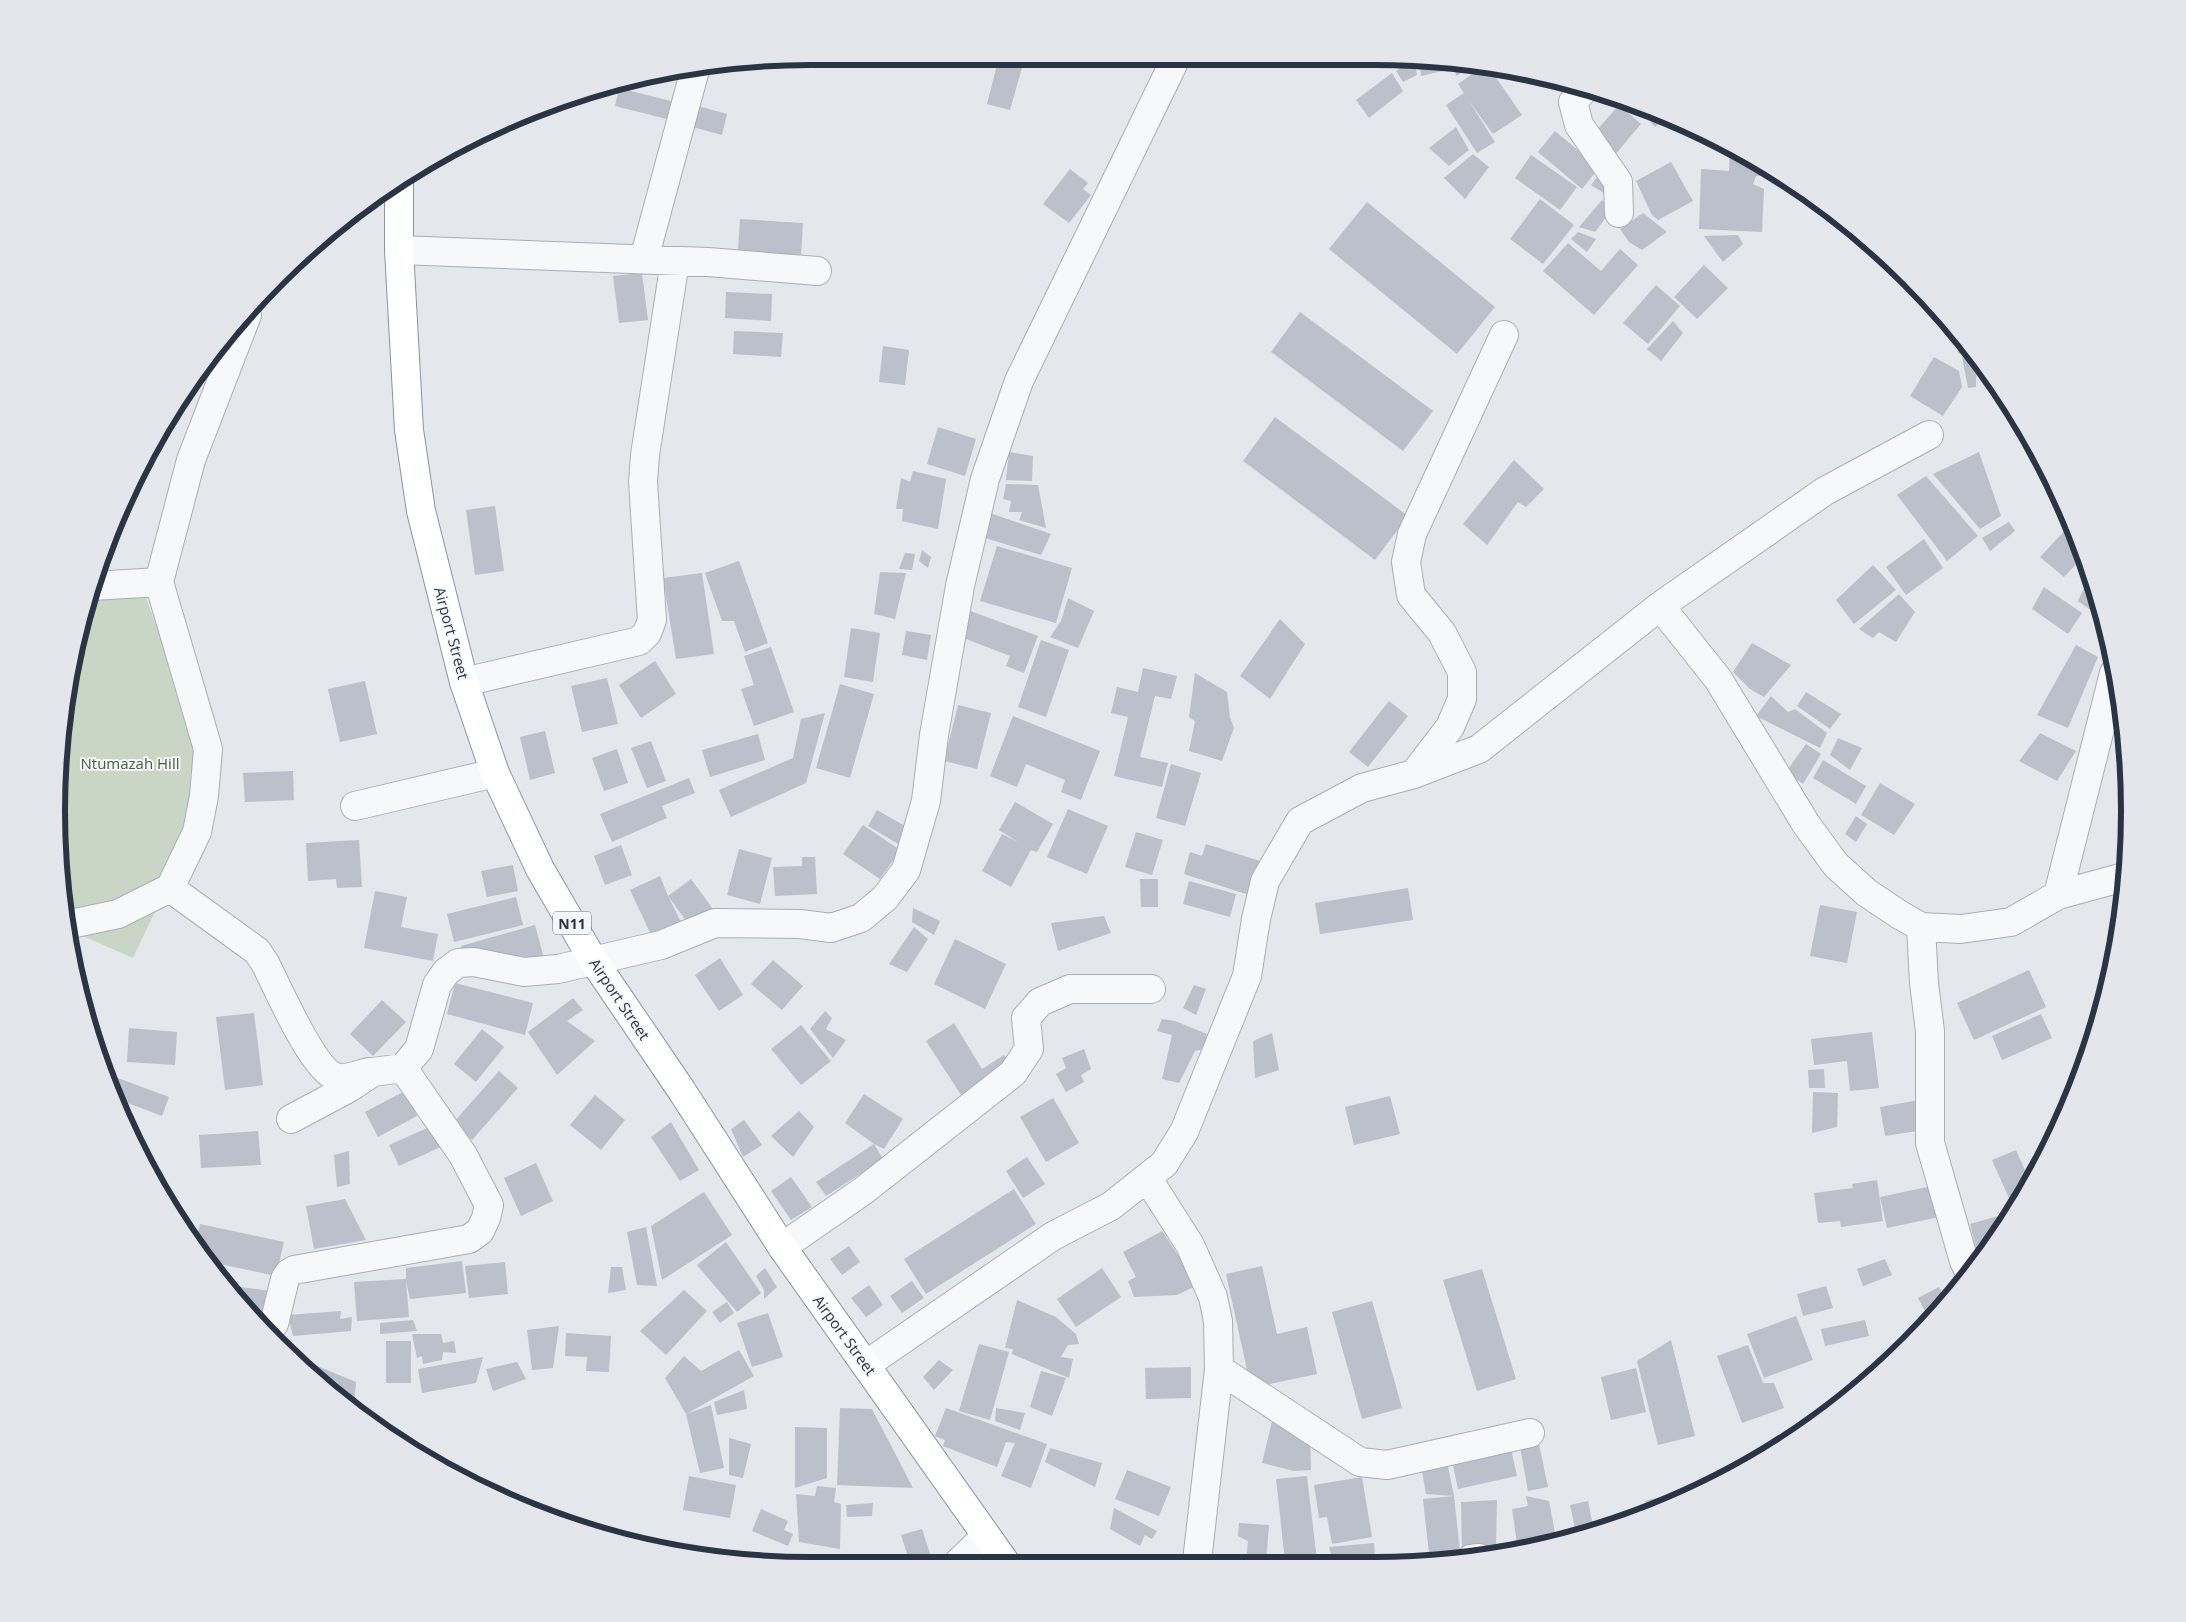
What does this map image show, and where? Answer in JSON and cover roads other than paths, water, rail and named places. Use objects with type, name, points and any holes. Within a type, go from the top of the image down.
[{"type":"highway","name":"Airport Street","points":[[399,190],[399,250],[409,430],[422,511],[464,682],[495,773],[540,868],[593,960],[682,1091],[782,1247],[867,1364],[1001,1557]]},
{"type":"street","points":[[170,888],[257,951],[265,962],[309,1049],[322,1067],[330,1074],[340,1078],[402,1068],[419,1049],[437,985],[446,972],[458,963],[474,962],[524,972],[558,969],[661,946],[715,923],[800,924],[831,928],[861,918],[885,898],[906,870],[926,802],[934,735],[960,586],[985,479],[1019,381],[1173,65]]},
{"type":"street","points":[[644,259],[694,74]]},
{"type":"street","points":[[1580,94],[1573,102],[1579,125],[1618,182],[1619,213]]},
{"type":"street","points":[[399,250],[708,262],[817,271]]},
{"type":"street","points":[[464,682],[639,641],[647,633],[652,620],[642,482],[675,261]]},
{"type":"street","points":[[74,923],[118,914],[146,902],[170,888],[197,832],[204,796],[208,749],[159,582],[191,460],[241,330]]},
{"type":"street","points":[[1414,774],[1450,727],[1462,699],[1462,672],[1442,633],[1411,595],[1406,562],[1412,534],[1504,335]]},
{"type":"street","points":[[867,1364],[1053,1236],[1111,1206],[1148,1179],[1164,1164],[1184,1132],[1247,976],[1256,918],[1265,881],[1300,821],[1362,788],[1414,774],[1480,749],[1660,606],[1825,491],[1929,435]]},
{"type":"street","points":[[100,586],[159,582]]},
{"type":"street","points":[[1660,606],[1718,679],[1806,824],[1836,865],[1867,893],[1921,927],[1961,929],[2011,922],[2058,895],[2117,880]]},
{"type":"street","points":[[2058,895],[2111,687]]},
{"type":"street","points":[[355,806],[495,773]]},
{"type":"street","points":[[1921,927],[1924,983],[1930,1031],[1930,1143],[1966,1266]]},
{"type":"street","points":[[782,1247],[863,1190],[1013,1073],[1029,1049],[1026,1018],[1040,1002],[1070,989],[1151,989]]},
{"type":"street","points":[[272,1326],[274,1324],[285,1279],[288,1273],[294,1270],[469,1239],[480,1231],[489,1205],[463,1155],[402,1068]]},
{"type":"street","points":[[291,1119],[349,1088],[373,1072]]},
{"type":"street","points":[[1148,1179],[1190,1245],[1213,1297],[1218,1320],[1219,1369],[1198,1557]]},
{"type":"street","points":[[1219,1369],[1360,1462],[1387,1466],[1530,1433]]},
{"type":"street","points":[[964,1557],[986,1536]]},
{"type":"park label","name":"Ntumazah Hill","points":[[130,763]]}]
